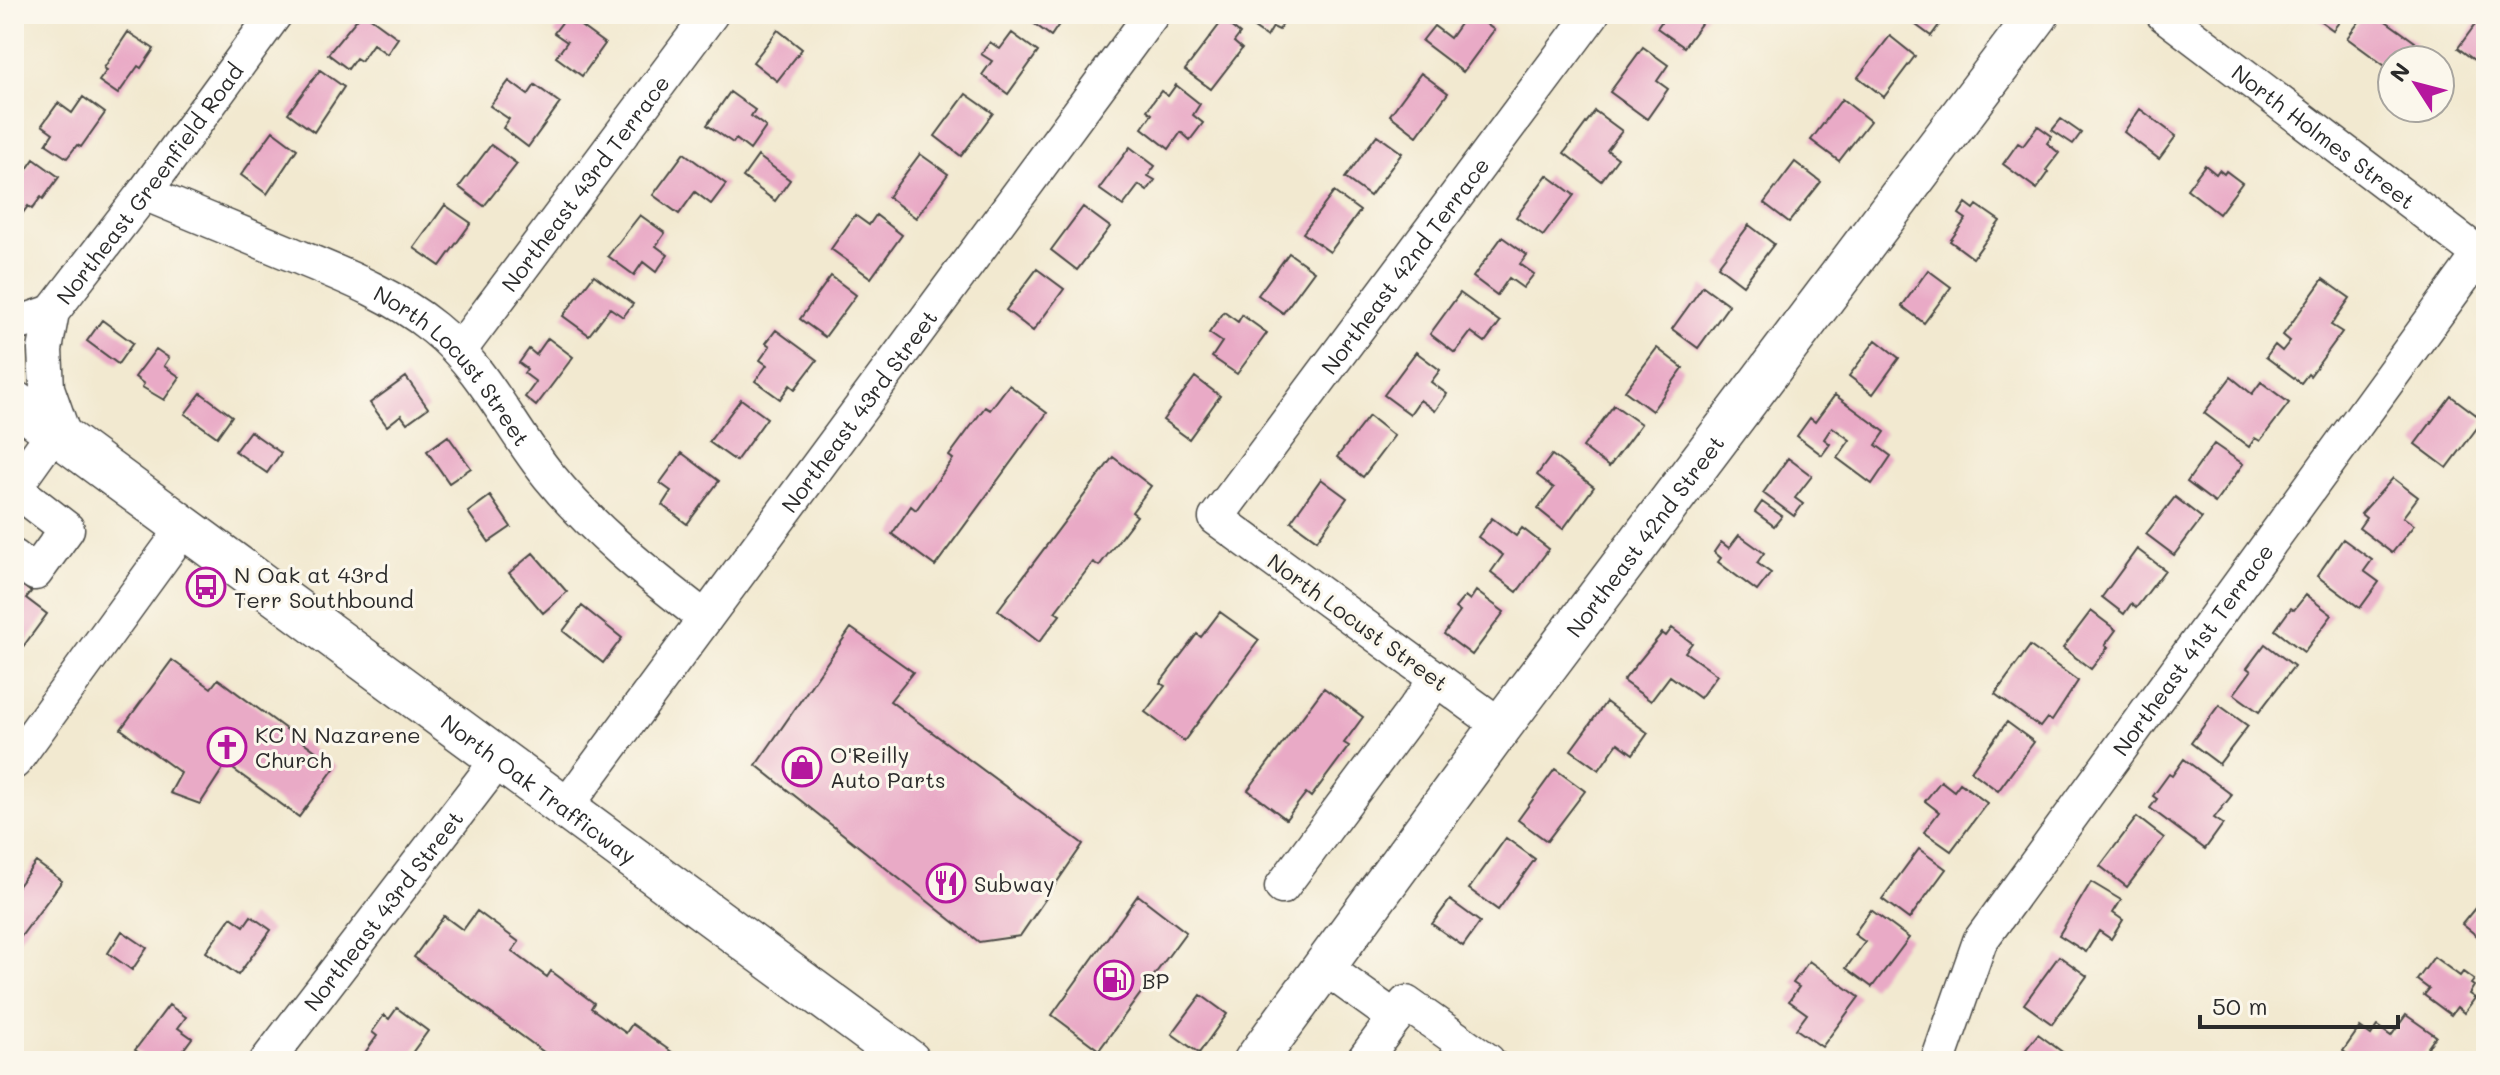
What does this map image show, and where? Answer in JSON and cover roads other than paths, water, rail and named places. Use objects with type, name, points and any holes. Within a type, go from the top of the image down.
[{"type":"main road","name":"Northeast 42nd Street","points":[[1255,1061],[1501,726],[2038,14]]},
{"type":"main road","name":"North Oak Trafficway","points":[[14,402],[909,1061]]},
{"type":"street","name":"Northeast Greenfield Road","points":[[60,436],[47,388],[45,350],[52,312],[275,14]]},
{"type":"street","name":"Northeast 43rd Terrace","points":[[459,351],[711,14]]},
{"type":"street","name":"Northeast 43rd Street","points":[[565,808],[1152,14]]},
{"type":"street","name":"Northeast 42nd Terrace","points":[[1216,518],[1592,14]]},
{"type":"street","name":"North Holmes Street","points":[[2163,14],[2483,256]]},
{"type":"street","name":"North Locust Street","points":[[144,193],[379,291],[426,322],[459,351],[488,385],[523,442],[595,527],[644,572],[705,618]]},
{"type":"street","name":"Northeast 41st Terrace","points":[[1938,1061],[1980,941],[2483,256]]},
{"type":"street","name":"Northeast Greenfield Road","points":[[14,325],[52,312]]},
{"type":"street","points":[[14,557],[35,573],[67,529],[14,488],[60,436]]},
{"type":"street","name":"North Locust Street","points":[[1216,518],[1501,726]]},
{"type":"street","points":[[14,762],[184,528]]},
{"type":"street","points":[[1282,887],[1437,679]]},
{"type":"street","name":"Northeast 43rd Street","points":[[267,1061],[499,759]]},
{"type":"street","points":[[1324,967],[1395,1018]]},
{"type":"street","points":[[1363,1061],[1406,1003],[1488,1061]]},
{"type":"place","name":"N Oak at 43rd Terr Southbound","points":[[206,587]]},
{"type":"place","name":"KC N Nazarene Church","points":[[227,747]]},
{"type":"place","name":"O'Reilly Auto Parts","points":[[802,767]]},
{"type":"place","name":"Subway","points":[[946,883]]},
{"type":"place","name":"BP","points":[[1114,980]]}]
